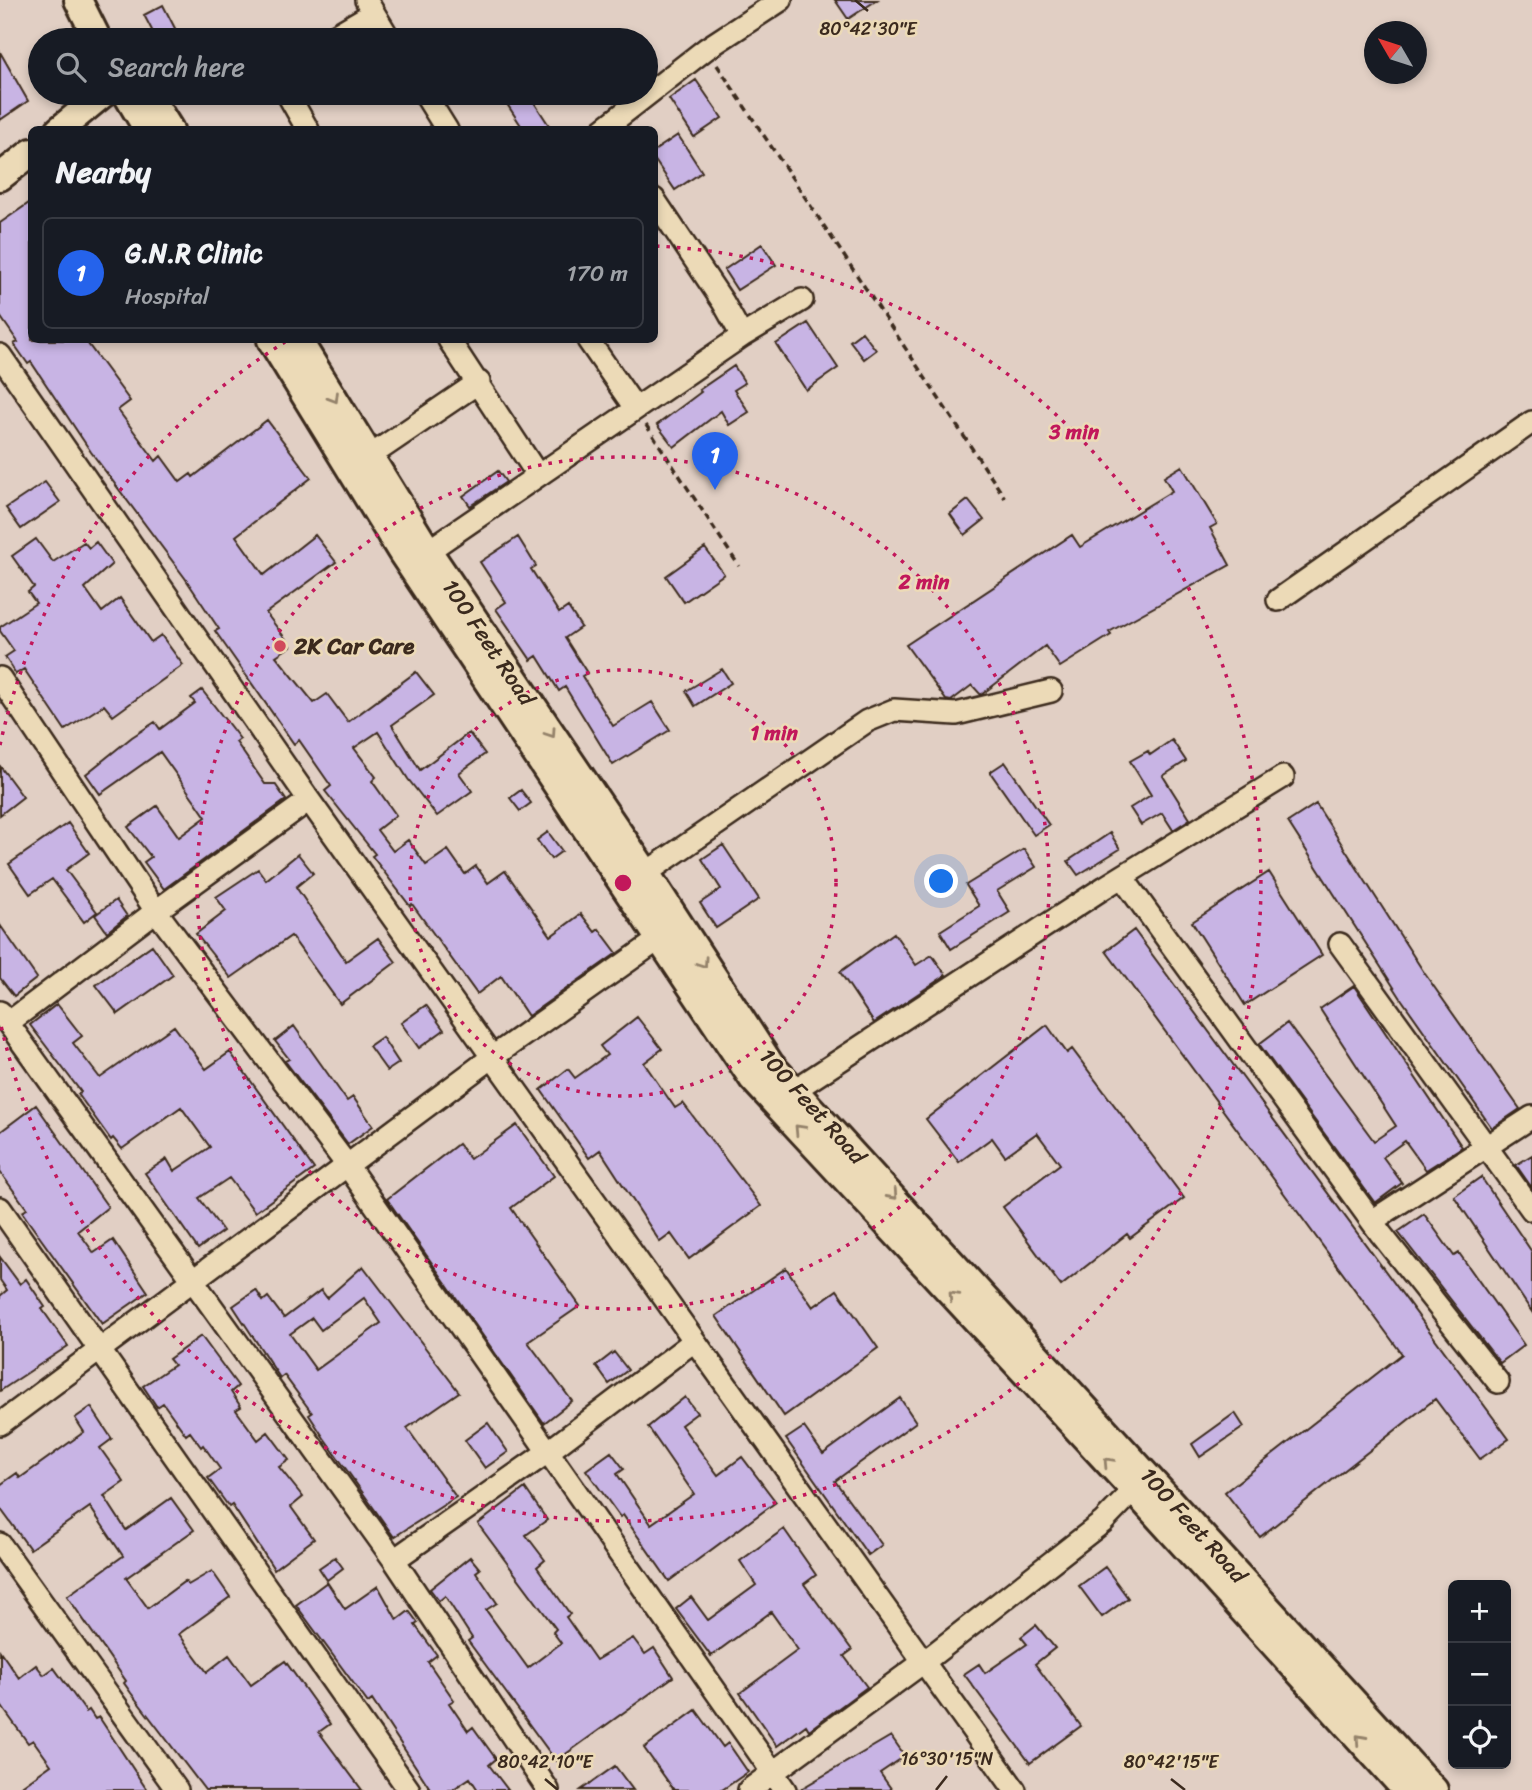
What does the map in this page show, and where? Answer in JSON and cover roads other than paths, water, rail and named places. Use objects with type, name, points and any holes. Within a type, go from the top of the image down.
[{"type":"street","points":[[78,0],[92,28]]},
{"type":"street","points":[[97,0],[112,28]]},
{"type":"street","points":[[658,87],[706,49],[781,0]]},
{"type":"street","points":[[342,28],[369,7],[382,28]]},
{"type":"street","points":[[64,126],[89,105]]},
{"type":"street","points":[[133,105],[146,126]]},
{"type":"street","points":[[154,105],[168,126]]},
{"type":"street","points":[[294,105],[306,126]]},
{"type":"street","points":[[431,105],[445,126]]},
{"type":"street","points":[[609,126],[635,105]]},
{"type":"street","points":[[0,177],[28,155]]},
{"type":"street","points":[[658,205],[723,302],[742,336]]},
{"type":"street","points":[[428,551],[742,336],[802,300]]},
{"type":"street","name":"100 Feet Road","points":[[273,343],[402,553],[668,932],[769,1063],[796,1089],[1434,1790]]},
{"type":"street","name":"100 Feet Road","points":[[300,343],[428,551],[646,873],[668,932],[753,1079],[1134,1490],[1406,1790]]},
{"type":"street","points":[[451,343],[537,474]]},
{"type":"street","points":[[590,343],[635,408]]},
{"type":"street","points":[[0,355],[309,800],[1015,1790]]},
{"type":"street","points":[[370,456],[479,382]]},
{"type":"street","points":[[1278,600],[1532,422]]},
{"type":"street","points":[[0,678],[156,911],[347,1165],[779,1782]]},
{"type":"street","points":[[646,873],[867,721],[894,710],[956,714],[1051,691]]},
{"type":"street","points":[[796,1089],[1122,877],[1283,777]]},
{"type":"street","points":[[309,800],[4,1018],[394,1560],[548,1790]]},
{"type":"street","points":[[1122,877],[1372,1221],[1498,1381]]},
{"type":"street","points":[[0,1424],[494,1056],[668,932]]},
{"type":"street","points":[[1340,943],[1532,1210]]},
{"type":"street","points":[[1372,1221],[1532,1117]]},
{"type":"street","points":[[0,1208],[409,1790]]},
{"type":"street","points":[[394,1560],[549,1451],[694,1341]]},
{"type":"street","points":[[749,1790],[779,1782],[925,1661],[1103,1522],[1134,1490]]},
{"type":"street","points":[[0,1544],[177,1790]]},
{"type":"place","name":"G.N.R Clinic","points":[[715,490]]},
{"type":"place","name":"2K Car Care","points":[[280,646]]}]
